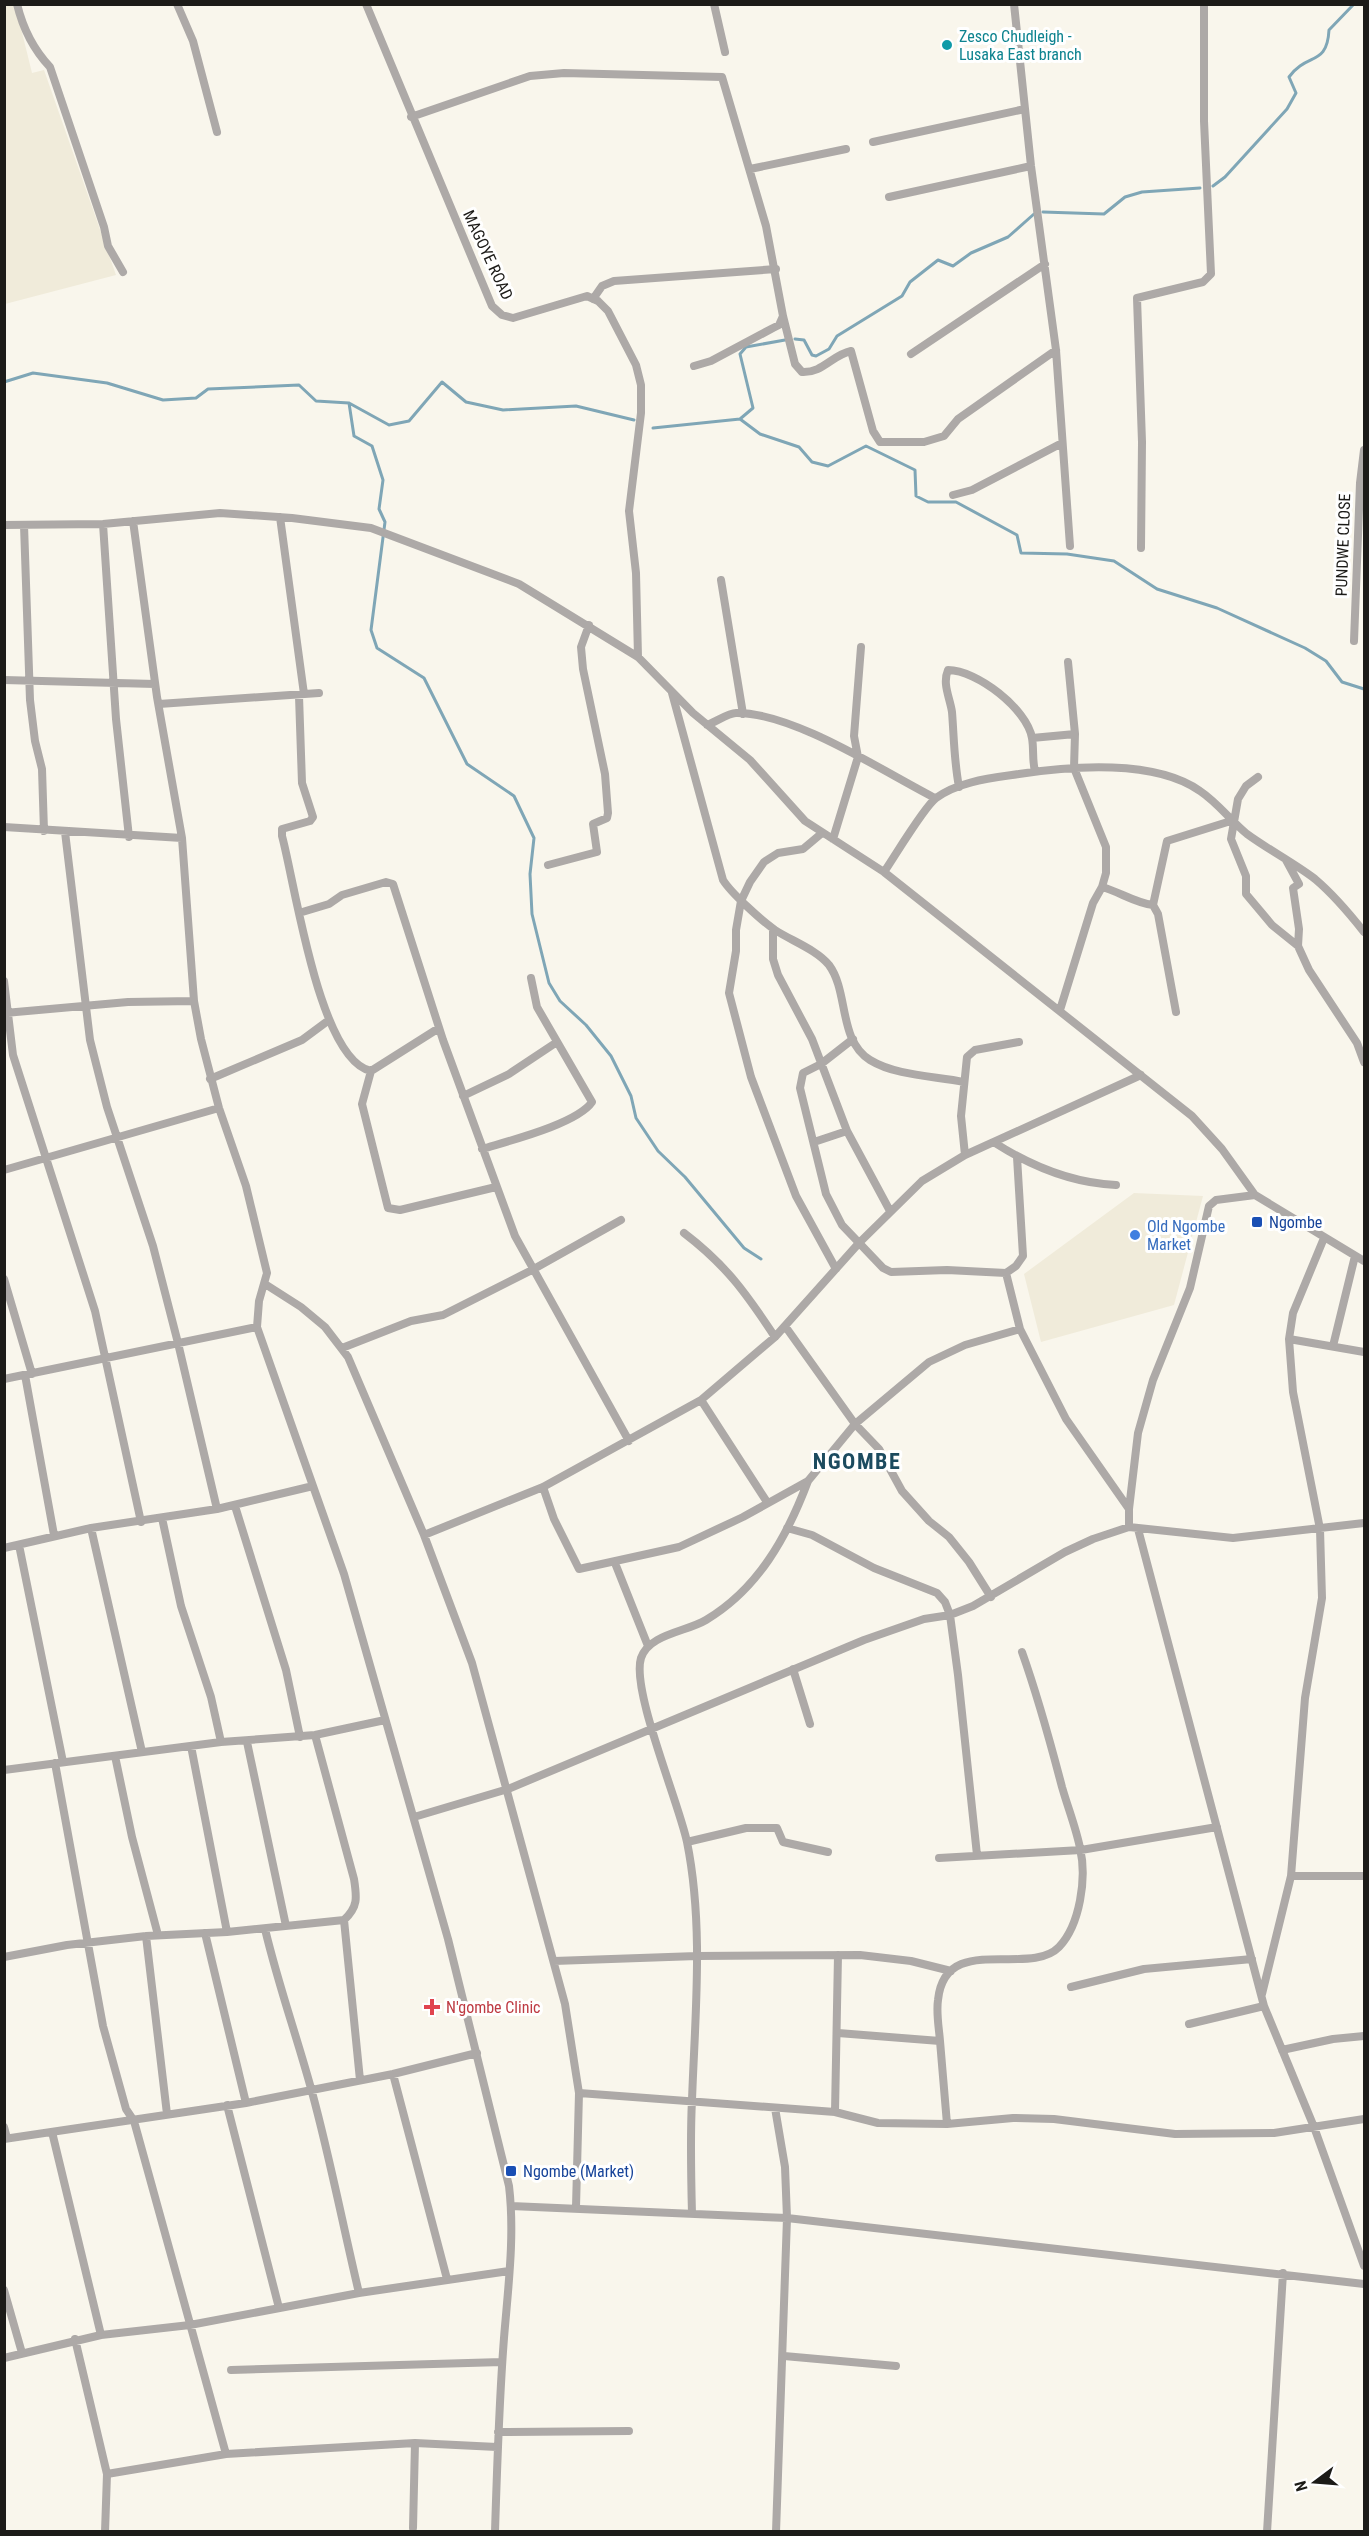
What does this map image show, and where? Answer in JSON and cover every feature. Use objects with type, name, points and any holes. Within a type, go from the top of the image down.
[{"type":"street","points":[[17,4],[26,32],[36,52],[50,68],[104,227],[108,246],[123,272]]},
{"type":"street","points":[[177,4],[193,41],[218,132]]},
{"type":"street","name":"MAGOYE ROAD","points":[[366,4],[479,279],[497,312],[513,318],[579,297],[593,299]]},
{"type":"street","points":[[714,4],[725,52]]},
{"type":"street","points":[[1014,4],[1031,166],[1056,350],[1070,546]]},
{"type":"street","points":[[1141,548],[1142,442],[1137,298],[1203,282],[1211,274],[1204,121],[1204,4]]},
{"type":"street","points":[[411,117],[530,76],[564,73],[722,77],[750,169],[776,269],[783,316],[795,364],[802,372],[814,372],[843,352],[851,351],[873,431],[880,442],[924,442],[944,436],[958,419],[1056,350]]},
{"type":"street","points":[[873,142],[1025,109]]},
{"type":"street","points":[[750,169],[846,149]]},
{"type":"street","points":[[889,198],[1031,166]]},
{"type":"street","points":[[911,354],[1045,264]]},
{"type":"street","points":[[638,657],[636,573],[629,511],[641,413],[641,385],[636,365],[625,340],[608,311],[593,299],[602,286],[614,281],[776,269]]},
{"type":"street","points":[[694,366],[711,361],[779,325],[783,316]]},
{"type":"street","points":[[953,495],[972,490],[1062,443]]},
{"type":"street","name":"PUNDWE CLOSE","points":[[1354,641],[1360,483],[1365,450]]},
{"type":"street","points":[[4,525],[103,524],[220,513],[371,528],[512,581],[589,625],[638,657],[707,725],[750,760],[776,786],[797,812],[822,833],[884,872],[1192,1116],[1222,1149],[1255,1196],[1365,1261]]},
{"type":"street","points":[[280,518],[302,695],[302,783],[313,817],[281,832],[299,913],[329,1020],[346,1052],[358,1065],[371,1071]]},
{"type":"street","points":[[133,521],[155,684],[182,838],[194,1001],[210,1079],[246,1186],[267,1273],[259,1301],[257,1327],[344,1574],[414,1817],[502,2151],[511,2206],[497,2447],[495,2532]]},
{"type":"street","points":[[103,524],[113,681],[129,837]]},
{"type":"street","points":[[24,525],[30,680],[35,741],[42,769],[44,831]]},
{"type":"street","points":[[721,580],[743,714]]},
{"type":"street","points":[[548,865],[597,852],[593,824],[607,818],[608,813],[605,774],[582,669],[581,647],[589,625]]},
{"type":"street","points":[[833,839],[858,757],[854,736],[861,646]]},
{"type":"street","points":[[1060,1010],[1093,903],[1102,887],[1106,873],[1106,847],[1074,768],[1075,734],[1068,662]]},
{"type":"street","points":[[959,787],[953,758],[951,710],[946,685],[948,670],[975,675],[1017,711],[1032,738],[1035,771]]},
{"type":"street","points":[[4,680],[113,681],[155,684]]},
{"type":"street","points":[[672,692],[723,880],[731,894],[773,929],[828,964],[853,1039],[869,1059],[881,1065],[964,1082]]},
{"type":"street","points":[[159,704],[319,693]]},
{"type":"street","points":[[707,725],[733,712],[770,718],[817,735],[935,798]]},
{"type":"street","points":[[1032,738],[1075,734]]},
{"type":"street","points":[[884,872],[935,798],[959,787],[985,779],[1035,771],[1074,768],[1139,769],[1178,780],[1200,790],[1246,833],[1316,880],[1341,903],[1365,932]]},
{"type":"street","points":[[1258,777],[1246,786],[1238,799],[1231,839],[1246,876],[1246,894],[1272,925],[1298,946],[1309,970],[1357,1043],[1365,1062]]},
{"type":"street","points":[[1153,906],[1167,841],[1233,820]]},
{"type":"street","points":[[4,827],[129,837],[182,838]]},
{"type":"street","points":[[65,832],[88,1006],[90,1040],[117,1136],[153,1246],[217,1509]]},
{"type":"street","points":[[822,833],[802,849],[778,853],[764,862],[741,901],[729,993],[751,1077],[796,1196],[836,1269]]},
{"type":"street","points":[[1284,857],[1299,884],[1293,888],[1299,929],[1298,946]]},
{"type":"street","points":[[299,913],[329,904],[342,895],[386,882],[393,884],[439,1028],[496,1187],[532,1270],[629,1441]]},
{"type":"street","points":[[1102,887],[1153,906],[1158,914],[1176,1012]]},
{"type":"street","points":[[773,929],[773,960],[778,975],[812,1039],[847,1131],[890,1211]]},
{"type":"street","points":[[482,1149],[541,1131],[591,1105],[591,1097],[586,1087],[537,1007],[531,978]]},
{"type":"street","points":[[4,981],[6,1013],[13,1054],[95,1311],[141,1522]]},
{"type":"street","points":[[6,1013],[128,1002],[194,1001]]},
{"type":"street","points":[[210,1079],[302,1040],[329,1020]]},
{"type":"street","points":[[439,1028],[371,1071],[362,1104],[388,1208],[400,1210],[496,1187]]},
{"type":"street","points":[[853,1039],[821,1064],[803,1073],[800,1088],[826,1194],[842,1226],[883,1268],[891,1272],[1006,1273],[1016,1266],[1023,1256],[1017,1157]]},
{"type":"street","points":[[463,1096],[509,1074],[557,1042]]},
{"type":"street","points":[[965,1155],[961,1116],[964,1082],[970,1053],[1019,1042]]},
{"type":"street","points":[[424,1535],[543,1487],[701,1400],[775,1337],[890,1211],[922,1181],[965,1155],[1141,1075]]},
{"type":"street","points":[[4,1170],[219,1108]]},
{"type":"street","points":[[814,1142],[847,1131]]},
{"type":"street","points":[[995,1143],[1017,1157],[1075,1180],[1116,1185]]},
{"type":"street","points":[[1129,1509],[1138,1433],[1153,1380],[1190,1288],[1209,1206],[1216,1200],[1255,1196]]},
{"type":"street","points":[[342,1348],[411,1321],[443,1315],[532,1270],[621,1220]]},
{"type":"street","points":[[684,1233],[711,1254],[738,1282],[775,1337]]},
{"type":"street","points":[[1262,1994],[1291,1876],[1305,1698],[1322,1598],[1320,1529],[1293,1392],[1288,1339],[1293,1313],[1324,1238]]},
{"type":"street","points":[[1333,1346],[1354,1256]]},
{"type":"street","points":[[1006,1273],[1020,1329],[1066,1419],[1129,1509],[1264,2006],[1314,2127],[1365,2266]]},
{"type":"street","points":[[4,1278],[29,1374],[54,1534]]},
{"type":"street","points":[[265,1284],[301,1307],[325,1327],[342,1348],[424,1535],[472,1663],[565,2004],[579,2093],[576,2207]]},
{"type":"street","points":[[785,1326],[855,1424],[879,1449],[902,1491],[929,1521],[949,1537],[969,1562],[991,1597]]},
{"type":"street","points":[[4,1379],[257,1327]]},
{"type":"street","points":[[692,2214],[691,2103],[697,1956],[687,1842],[652,1728],[640,1672],[640,1661],[648,1646],[704,1622],[745,1592],[765,1567],[787,1528],[808,1481],[855,1424],[929,1362],[965,1345],[1020,1329]]},
{"type":"street","points":[[1288,1339],[1365,1352]]},
{"type":"street","points":[[701,1400],[767,1502]]},
{"type":"street","points":[[543,1487],[576,1567],[582,1570],[679,1547],[724,1527],[808,1481]]},
{"type":"street","points":[[4,1548],[54,1534],[235,1506],[313,1486]]},
{"type":"street","points":[[235,1506],[286,1670],[300,1737]]},
{"type":"street","points":[[162,1518],[181,1606],[211,1697],[221,1742]]},
{"type":"street","points":[[414,1817],[508,1789],[793,1669],[924,1619],[950,1615],[991,1597],[1065,1552],[1093,1539],[1134,1528],[1233,1538],[1365,1523]]},
{"type":"street","points":[[91,1528],[142,1752]]},
{"type":"street","points":[[787,1528],[812,1535],[874,1569],[937,1593],[950,1615],[977,1856]]},
{"type":"street","points":[[19,1545],[59,1763],[87,1942],[103,2026],[126,2109],[134,2121],[226,2454]]},
{"type":"street","points":[[615,1563],[648,1646]]},
{"type":"street","points":[[947,2124],[938,2000],[951,1971],[961,1964],[1001,1957],[1044,1957],[1058,1948],[1069,1933],[1080,1909],[1081,1850],[1038,1695],[1022,1652]]},
{"type":"street","points":[[793,1669],[810,1724]]},
{"type":"street","points":[[4,1770],[221,1742],[300,1737],[386,1720]]},
{"type":"street","points":[[4,1957],[87,1942],[158,1935],[265,1929],[344,1920],[355,1911],[357,1894],[315,1735]]},
{"type":"street","points":[[247,1742],[286,1926]]},
{"type":"street","points":[[190,1746],[226,1932]]},
{"type":"street","points":[[115,1756],[132,1837],[158,1935]]},
{"type":"street","points":[[939,1858],[1081,1850],[1217,1827]]},
{"type":"street","points":[[687,1842],[746,1828],[777,1828],[783,1842],[828,1852]]},
{"type":"street","points":[[1291,1876],[1365,1876]]},
{"type":"street","points":[[344,1920],[360,2080]]},
{"type":"street","points":[[265,1929],[278,1982],[311,2089],[342,2210],[359,2293]]},
{"type":"street","points":[[205,1933],[246,2103]]},
{"type":"street","points":[[146,1936],[167,2114]]},
{"type":"street","points":[[554,1960],[838,1955],[884,1957],[951,1971]]},
{"type":"street","points":[[835,2112],[838,1955]]},
{"type":"street","points":[[1071,1987],[1144,1969],[1252,1959]]},
{"type":"street","points":[[1189,2024],[1264,2006]]},
{"type":"street","points":[[838,2033],[940,2041]]},
{"type":"street","points":[[1282,2050],[1333,2039],[1365,2036]]},
{"type":"street","points":[[4,2127],[6,2139],[134,2121],[246,2103],[393,2074],[477,2053]]},
{"type":"street","points":[[393,2074],[447,2279]]},
{"type":"street","points":[[579,2093],[835,2112],[878,2123],[947,2124],[1013,2118],[1054,2119],[1175,2134],[1274,2133],[1365,2119]]},
{"type":"street","points":[[227,2105],[279,2308]]},
{"type":"street","points":[[775,2108],[785,2167],[787,2218],[784,2356],[776,2532]]},
{"type":"street","points":[[52,2132],[101,2335]]},
{"type":"street","points":[[511,2206],[576,2207],[787,2218],[1365,2284]]},
{"type":"street","points":[[4,2358],[75,2339],[190,2325],[359,2293],[509,2271]]},
{"type":"street","points":[[1267,2532],[1283,2273]]},
{"type":"street","points":[[4,2290],[22,2353]]},
{"type":"street","points":[[75,2339],[107,2474],[105,2532]]},
{"type":"street","points":[[784,2356],[896,2366]]},
{"type":"street","points":[[231,2370],[502,2362]]},
{"type":"street","points":[[498,2432],[629,2431]]},
{"type":"street","points":[[413,2528],[415,2444]]},
{"type":"street","points":[[107,2474],[226,2454],[415,2444],[497,2447]]},
{"type":"shaded area","points":[[15,4],[32,73],[44,70],[116,275],[5,304],[4,5]]},
{"type":"shaded area","name":"Old Ngombe Market","points":[[1134,1193],[1203,1196],[1174,1305],[1041,1342],[1024,1274]]},
{"type":"waterway","points":[[1213,186],[1225,177],[1287,109],[1296,93],[1289,77],[1303,64],[1320,55],[1327,42],[1329,30],[1354,4]]},
{"type":"waterway","points":[[1043,212],[1104,214],[1125,197],[1142,192],[1200,188]]},
{"type":"waterway","points":[[795,339],[804,340],[812,355],[816,356],[829,349],[837,336],[902,296],[910,282],[938,260],[953,266],[971,253],[1008,237],[1034,214]]},
{"type":"waterway","points":[[740,419],[753,408],[740,354],[746,347],[785,340]]},
{"type":"waterway","points":[[4,382],[33,373],[107,383],[163,400],[196,398],[208,389],[299,385],[316,401],[349,403],[389,425],[409,421],[442,382],[466,402],[503,410],[576,406],[634,420]]},
{"type":"waterway","points":[[349,403],[354,436],[372,446],[383,480],[379,509],[385,522],[371,630],[377,648],[424,678],[467,764],[514,796],[534,838],[530,874],[532,914],[549,983],[560,1001],[586,1025],[611,1056],[631,1096],[636,1118],[658,1151],[685,1177],[744,1248],[761,1259]]},
{"type":"waterway","points":[[653,428],[740,419],[760,434],[799,447],[812,462],[828,466],[866,446],[915,470],[916,496],[928,502],[956,502],[1017,535],[1021,553],[1067,554],[1114,561],[1157,589],[1217,608],[1305,648],[1326,661],[1342,682],[1364,689]]},
{"type":"place","name":"Zesco Chudleigh - Lusaka East branch","points":[[947,45]]},
{"type":"place","name":"Ngombe","points":[[1257,1222]]},
{"type":"place","name":"Old Ngombe Market","points":[[1135,1235]]},
{"type":"place","name":"N'gombe Clinic","points":[[432,2007]]},
{"type":"place","name":"Ngombe (Market)","points":[[511,2171]]},
{"type":"district","name":"NGOMBE","points":[[857,1461]]}]
